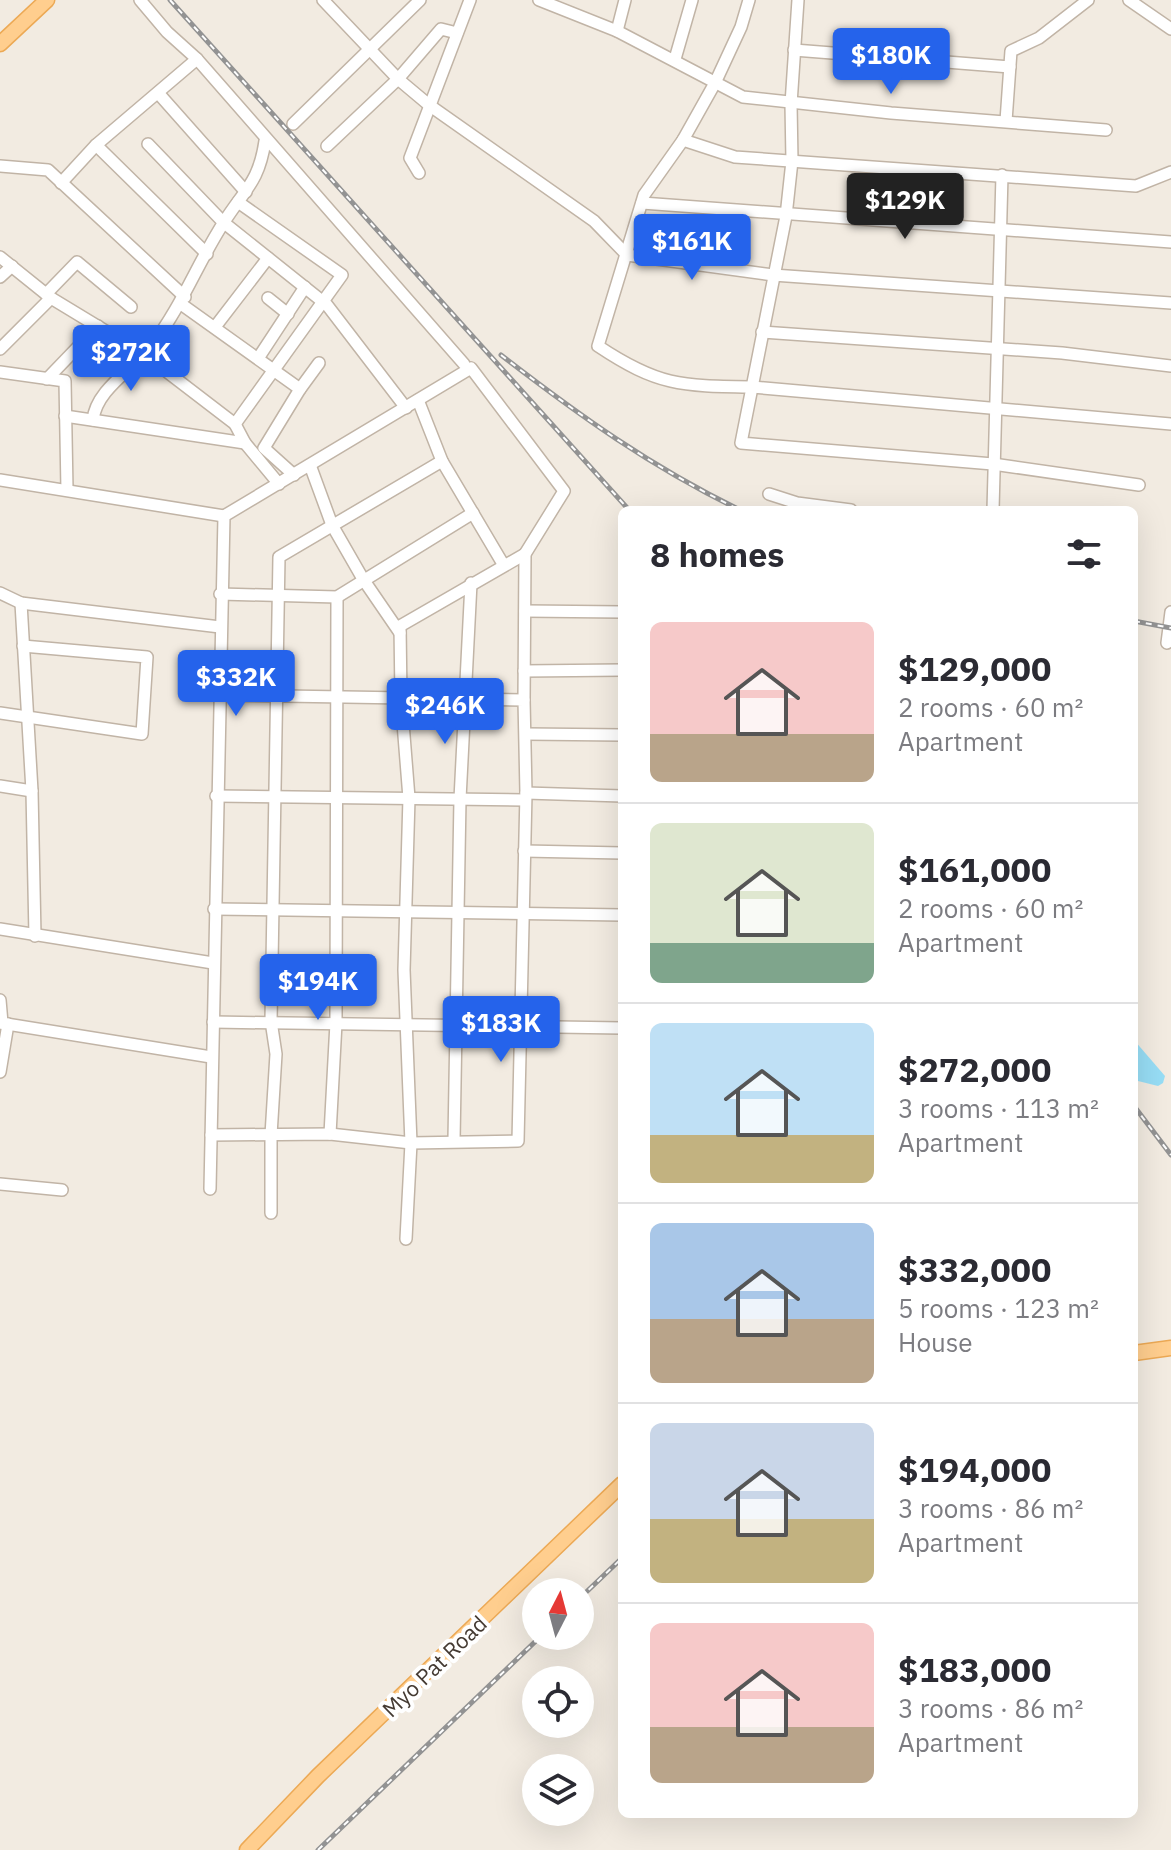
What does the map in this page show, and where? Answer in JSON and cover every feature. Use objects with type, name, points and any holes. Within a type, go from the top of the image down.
[{"type":"main road","points":[[0,34],[35,0]]},
{"type":"main road","points":[[0,44],[47,0]]},
{"type":"main road","points":[[1138,1352],[1171,1348]]},
{"type":"main road","name":"Myo Pat Road","points":[[247,1850],[318,1776],[618,1488]]},
{"type":"street","points":[[140,0],[167,32],[197,59],[265,141],[464,364]]},
{"type":"street","points":[[293,124],[420,0]]},
{"type":"street","points":[[419,173],[410,158],[470,0]]},
{"type":"street","points":[[539,0],[617,31],[743,97],[791,104],[1106,130]]},
{"type":"street","points":[[617,31],[625,0]]},
{"type":"street","points":[[675,59],[692,0]]},
{"type":"street","points":[[749,0],[741,27],[715,83],[642,203],[598,346],[634,370],[684,386],[752,387],[1171,424]]},
{"type":"street","points":[[798,0],[791,104],[792,161],[786,216],[741,443],[993,464],[1139,485]]},
{"type":"street","points":[[1006,121],[1011,51],[1039,38],[1088,0]]},
{"type":"street","points":[[1129,0],[1171,29]]},
{"type":"street","points":[[330,3],[398,79],[429,105],[594,221],[627,255],[773,275],[1171,303]]},
{"type":"street","points":[[327,146],[398,79],[441,29],[457,33]]},
{"type":"street","points":[[794,50],[1010,67]]},
{"type":"street","points":[[61,183],[96,145],[197,59]]},
{"type":"street","points":[[159,94],[246,192]]},
{"type":"street","points":[[683,140],[735,157],[1136,186],[1171,172]]},
{"type":"street","points":[[93,420],[95,404],[145,355],[183,300],[223,222],[261,170],[265,141]]},
{"type":"street","points":[[148,144],[223,222],[321,300],[406,408]]},
{"type":"street","points":[[96,145],[207,254]]},
{"type":"street","points":[[0,166],[48,170],[183,300],[300,389]]},
{"type":"street","points":[[993,506],[1002,175]]},
{"type":"street","points":[[235,424],[321,300],[342,275],[238,202]]},
{"type":"street","points":[[642,203],[1171,242]]},
{"type":"street","points":[[0,257],[48,296],[145,355],[235,424],[245,443],[279,484]]},
{"type":"street","points":[[215,327],[268,258]]},
{"type":"street","points":[[0,349],[77,262],[131,307]]},
{"type":"street","points":[[0,277],[12,266]]},
{"type":"street","points":[[259,357],[305,287]]},
{"type":"street","points":[[268,298],[288,314]]},
{"type":"street","points":[[47,379],[98,326]]},
{"type":"street","points":[[762,332],[1171,366]]},
{"type":"street","points":[[294,475],[264,448],[319,363]]},
{"type":"street","points":[[0,480],[224,516],[471,368],[564,491],[525,554],[526,734],[518,1141],[411,1143],[330,1134],[211,1135]]},
{"type":"street","points":[[0,372],[65,381],[67,490]]},
{"type":"street","points":[[418,400],[442,461],[503,564]]},
{"type":"street","points":[[65,416],[245,443]]},
{"type":"street","points":[[271,1213],[271,1135],[276,1054],[271,1021],[279,557],[442,461]]},
{"type":"street","points":[[310,465],[332,525],[363,579],[400,633]]},
{"type":"street","points":[[769,494],[820,506]]},
{"type":"street","points":[[220,594],[337,597],[473,513]]},
{"type":"street","points":[[210,1189],[224,516]]},
{"type":"street","points":[[406,1239],[411,1143],[405,1028],[409,798],[401,698],[400,626],[525,554]]},
{"type":"street","points":[[454,1140],[460,799],[471,583]]},
{"type":"street","points":[[0,593],[21,603],[220,627]]},
{"type":"street","points":[[330,1134],[336,1023],[337,597]]},
{"type":"street","points":[[21,603],[32,791],[35,936]]},
{"type":"street","points":[[525,611],[618,612]]},
{"type":"street","points":[[1167,643],[1171,612]]},
{"type":"street","points":[[0,713],[142,734],[147,657],[23,646]]},
{"type":"street","points":[[524,671],[618,670]]},
{"type":"street","points":[[219,695],[524,700]]},
{"type":"street","points":[[526,734],[618,735]]},
{"type":"street","points":[[0,786],[32,791]]},
{"type":"street","points":[[216,796],[460,799],[618,796]]},
{"type":"street","points":[[524,851],[618,853]]},
{"type":"street","points":[[214,909],[618,915]]},
{"type":"street","points":[[0,929],[213,963]]},
{"type":"street","points":[[0,1000],[3,1023],[0,1072]]},
{"type":"street","points":[[213,1022],[336,1023],[405,1028],[618,1028]]},
{"type":"street","points":[[3,1023],[211,1057]]},
{"type":"street","points":[[0,1184],[62,1190]]},
{"type":"water","points":[[1138,1045],[1165,1076],[1158,1086],[1138,1081]]},
{"type":"railway","points":[[170,0],[625,506]]},
{"type":"railway","points":[[501,355],[616,439],[732,506]]},
{"type":"railway","points":[[1138,622],[1171,628]]},
{"type":"railway","points":[[1138,1111],[1171,1155]]},
{"type":"railway","points":[[594,1585],[618,1562]]},
{"type":"railway","points":[[318,1850],[526,1650]]}]
